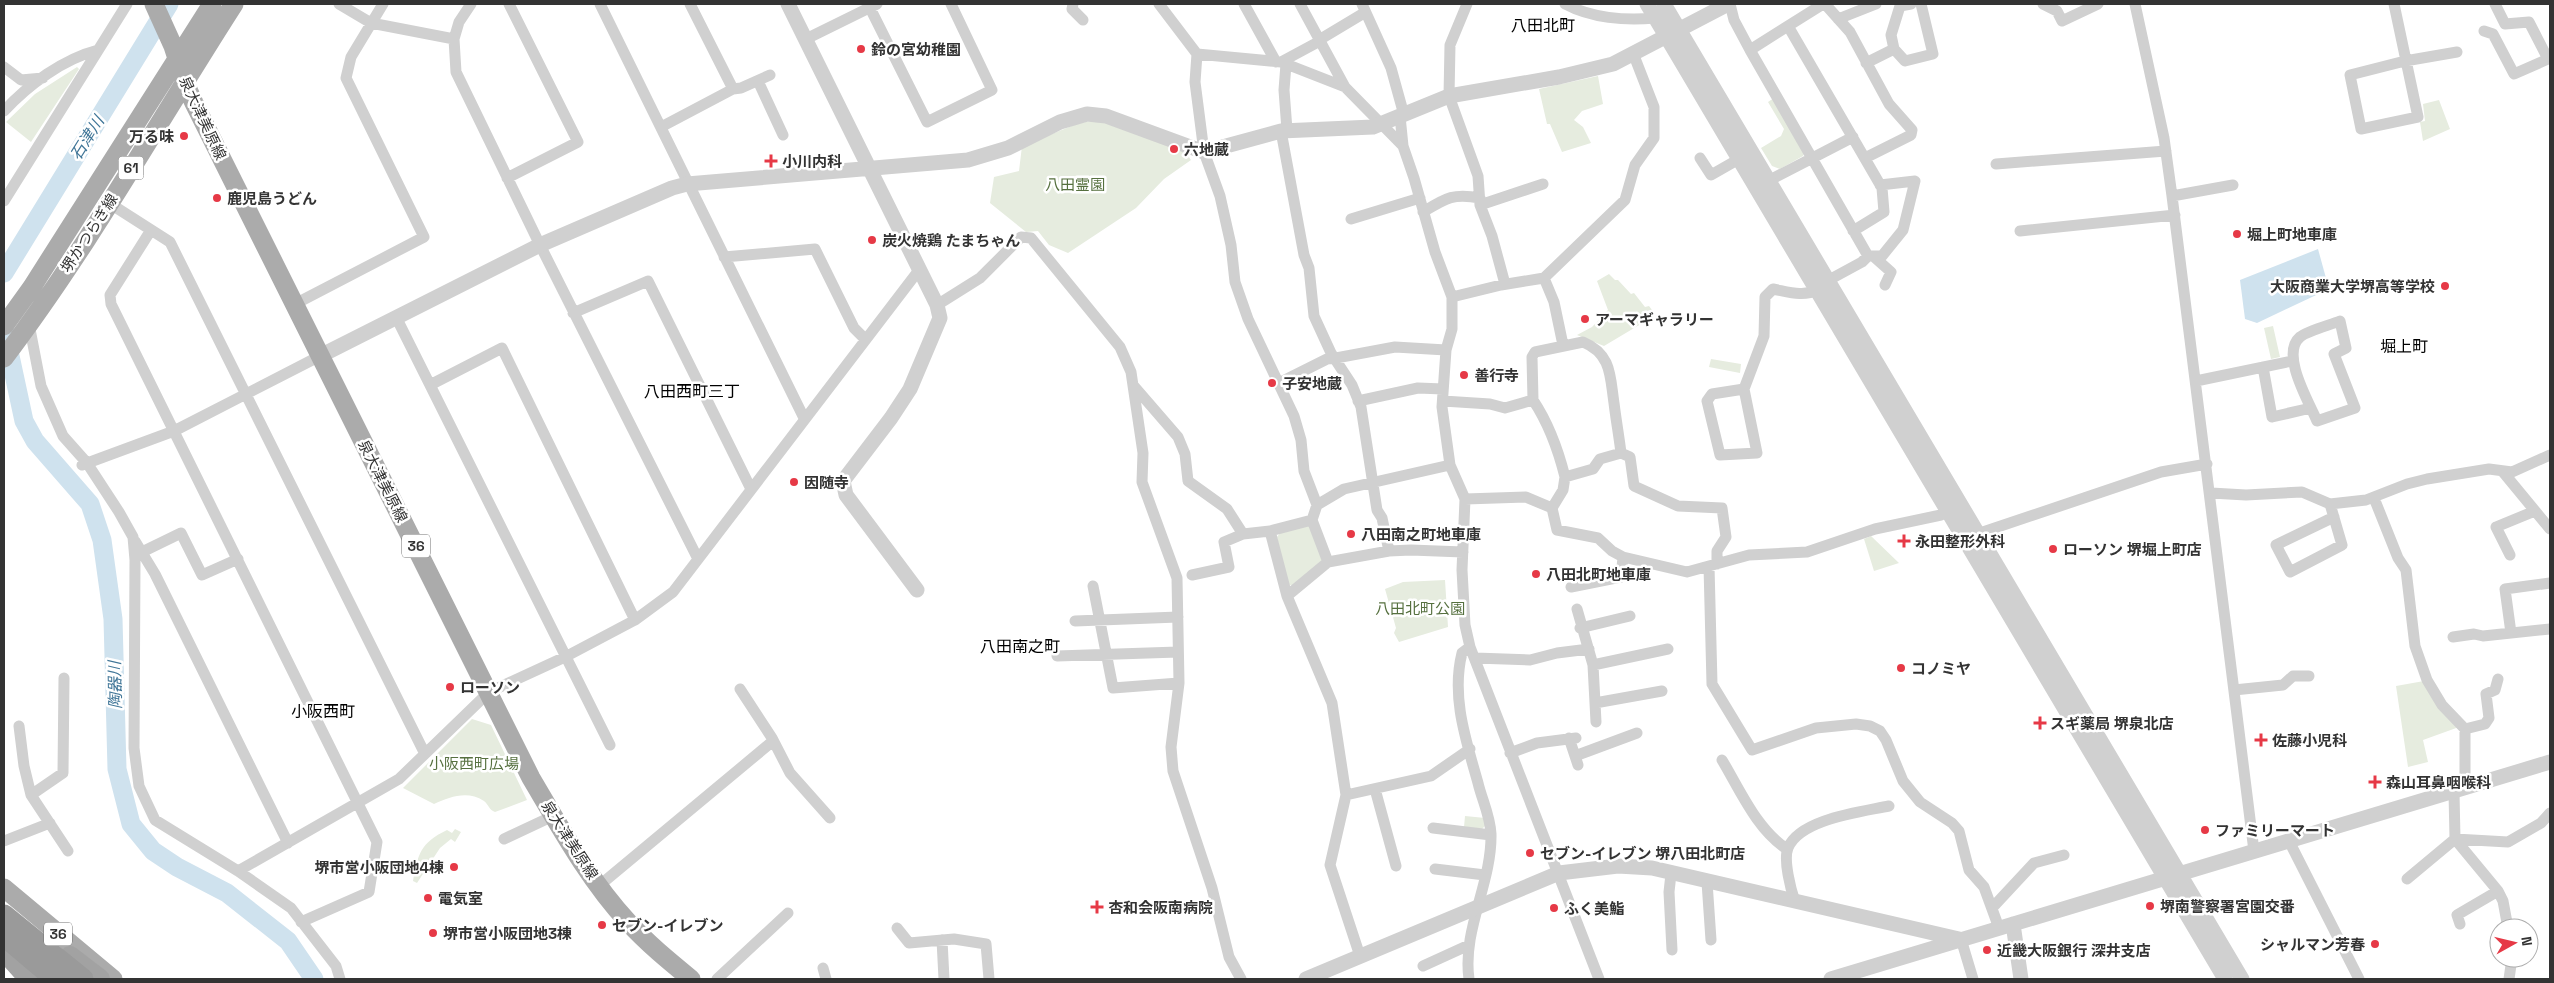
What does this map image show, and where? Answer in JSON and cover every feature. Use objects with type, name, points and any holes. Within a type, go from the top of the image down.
[{"type":"highway","points":[[4,903],[92,977]]},
{"type":"highway","points":[[4,915],[92,977]]},
{"type":"highway","points":[[5,952],[30,979]]},
{"type":"highway","points":[[5,952],[55,979]]},
{"type":"main road","name":"泉大津美原線","points":[[154,4],[175,51],[185,83],[531,778],[553,816],[600,885],[627,920],[654,949],[690,979]]},
{"type":"main road","name":"堺かつらぎ線","points":[[4,326],[32,287],[175,51],[212,4]]},
{"type":"main road","name":"堺かつらぎ線","points":[[4,358],[27,327],[109,203],[234,4]]},
{"type":"main road","name":"36","points":[[4,888],[113,979]]},
{"type":"main road","points":[[5,952],[21,979]]},
{"type":"street","points":[[4,201],[127,4]]},
{"type":"street","points":[[339,4],[371,23],[454,39]]},
{"type":"street","points":[[295,304],[424,237],[346,78],[350,57],[383,4]]},
{"type":"street","points":[[471,4],[459,22],[454,39],[456,72],[540,245],[698,559]]},
{"type":"street","points":[[507,178],[578,142],[509,4]]},
{"type":"street","points":[[600,4],[804,418]]},
{"type":"street","points":[[690,4],[733,89]]},
{"type":"street","points":[[788,4],[937,305],[940,318],[910,389],[891,418],[843,481],[846,495],[917,590]]},
{"type":"street","points":[[806,39],[872,5],[927,122],[992,90],[951,4]]},
{"type":"street","points":[[1073,4],[1072,9],[1083,20]]},
{"type":"street","points":[[1160,4],[1197,54],[1196,82],[1204,152],[1220,196],[1231,246],[1235,282],[1248,319],[1294,416],[1301,440],[1304,471],[1317,505],[1312,520],[1328,562]]},
{"type":"street","points":[[1244,4],[1281,63],[1284,90],[1284,131],[1304,255],[1309,268],[1314,316],[1331,353],[1352,385],[1358,401],[1377,510],[1382,518],[1389,551]]},
{"type":"street","points":[[1300,4],[1345,87],[1403,146]]},
{"type":"street","points":[[1467,4],[1450,45],[1449,96],[1478,176],[1480,202],[1492,236],[1505,284]]},
{"type":"street","points":[[1565,4],[1582,13],[1637,20],[1655,18]]},
{"type":"street","points":[[1647,4],[1655,18],[1673,33],[1768,181],[1822,285],[1948,512],[1971,536]]},
{"type":"street","points":[[1664,4],[1673,33],[1739,159],[1822,285],[2173,877],[2242,979]]},
{"type":"street","points":[[84,464],[174,431],[540,245],[672,188],[688,184],[968,160],[1008,148],[1060,122],[1087,114],[1106,116],[1204,152],[1284,131],[1374,127],[1449,96],[1593,70],[1613,64],[1729,4],[1734,20],[1750,50],[1853,230],[1870,256],[1891,272],[1885,285]]},
{"type":"street","points":[[1750,50],[1824,4],[1850,32],[1889,104],[1912,130],[1911,135],[1865,158]]},
{"type":"street","points":[[1838,18],[1876,4]]},
{"type":"street","points":[[1903,4],[1891,36],[1894,49],[1905,61],[1933,54],[1921,4]]},
{"type":"street","points":[[2043,4],[2056,11],[2062,21],[2098,4]]},
{"type":"street","points":[[2135,4],[2166,152],[2175,215],[2254,851]]},
{"type":"street","points":[[2394,4],[2405,61],[2418,117],[2361,129],[2350,74],[2405,61],[2457,52]]},
{"type":"street","points":[[2495,4],[2505,24]]},
{"type":"street","points":[[1281,63],[1320,41],[1363,8],[1391,68],[1402,116],[1403,146],[1435,252],[1452,297],[1452,329],[1446,350],[1443,395],[1450,464],[1464,499],[1465,625],[1472,653],[1510,753],[1559,872],[1599,979]]},
{"type":"street","points":[[2529,22],[2548,59],[2514,74],[2489,33],[2505,24],[2529,22]]},
{"type":"street","points":[[1788,26],[1880,185],[1884,212],[1853,230]]},
{"type":"street","points":[[1866,63],[1894,49]]},
{"type":"street","points":[[4,111],[20,93],[43,78],[79,55],[98,50]]},
{"type":"street","points":[[1452,297],[1505,284],[1544,278],[1625,200],[1635,165],[1654,138],[1654,107],[1634,53]]},
{"type":"street","points":[[1197,54],[1281,63],[1345,87]]},
{"type":"street","points":[[4,67],[20,80],[43,78]]},
{"type":"street","points":[[662,127],[733,89],[741,88],[770,75]]},
{"type":"street","points":[[758,81],[783,135]]},
{"type":"street","points":[[1768,181],[1811,157],[1853,137]]},
{"type":"street","points":[[1996,164],[2166,152]]},
{"type":"street","points":[[1700,158],[1711,175],[1739,159]]},
{"type":"street","points":[[1744,389],[1712,394],[1707,401],[1720,455],[1757,453],[1744,389],[1764,336],[1765,297],[1773,289],[1809,294],[1870,256],[1882,256],[1903,230],[1915,181],[1880,185]]},
{"type":"street","points":[[1423,212],[1445,198],[1461,194],[1480,202],[1543,184]]},
{"type":"street","points":[[2172,196],[2233,186]]},
{"type":"street","points":[[1351,219],[1420,198]]},
{"type":"street","points":[[109,203],[170,242],[425,754]]},
{"type":"street","points":[[2020,231],[2175,215]]},
{"type":"street","points":[[151,230],[110,295],[111,304],[359,802],[377,842],[369,892],[301,922]]},
{"type":"street","points":[[937,305],[980,278],[1021,237],[1031,238],[1120,346],[1131,372],[1142,453],[1142,482],[1177,578],[1178,683],[1171,747],[1173,771],[1212,888],[1228,957],[1241,979]]},
{"type":"street","points":[[724,257],[815,248],[854,328],[865,339]]},
{"type":"street","points":[[238,872],[399,779],[489,692],[566,656],[635,620],[673,592],[750,487],[919,270]]},
{"type":"street","points":[[1544,278],[1554,302],[1563,345]]},
{"type":"street","points":[[574,313],[648,281],[750,487]]},
{"type":"street","points":[[396,317],[610,745]]},
{"type":"street","points":[[2340,321],[2346,348],[2334,354],[2355,408],[2317,421],[2292,361],[2293,348],[2300,337],[2340,321]]},
{"type":"street","points":[[27,327],[41,386],[64,436],[133,537],[155,574],[288,843]]},
{"type":"street","points":[[1621,453],[1614,390],[1606,361],[1597,350],[1583,342],[1535,352],[1532,357],[1533,400],[1545,419],[1558,448],[1565,477],[1562,490],[1552,508],[1557,530],[1598,538],[1612,551],[1623,557],[1687,572],[1749,555],[1807,552],[1875,529],[1948,512]]},
{"type":"street","points":[[1279,383],[1327,359],[1395,347],[1446,350]]},
{"type":"street","points":[[430,384],[502,348],[635,620]]},
{"type":"street","points":[[2196,381],[2292,361]]},
{"type":"street","points":[[2263,367],[2272,417],[2311,408]]},
{"type":"street","points":[[1133,385],[1178,437],[1185,454],[1188,481],[1227,509],[1243,534]]},
{"type":"street","points":[[1358,401],[1418,388],[1505,408],[1533,400]]},
{"type":"street","points":[[1565,477],[1592,469],[1600,459],[1621,453],[1630,457],[1634,486],[1678,506],[1722,508],[1726,537],[1717,551],[1713,565],[1712,684],[1752,750],[1816,728],[1856,724],[1880,730],[1903,782],[1920,802],[1952,823],[1958,831],[1969,870],[1984,887],[1993,907],[2006,926],[2021,979]]},
{"type":"street","points":[[2211,493],[2246,495],[2302,492],[2330,504],[2374,498],[2407,484],[2428,479],[2489,469],[2512,472],[2550,455]]},
{"type":"street","points":[[1317,505],[1344,489],[1450,464]]},
{"type":"street","points":[[1971,536],[2161,472],[2207,464]]},
{"type":"street","points":[[2502,472],[2550,529]]},
{"type":"street","points":[[1464,499],[1526,497],[1552,508]]},
{"type":"street","points":[[2374,498],[2398,558],[2406,570],[2415,646],[2427,680],[2442,705],[2465,729],[2455,839],[2498,891],[2503,901],[2506,918]]},
{"type":"street","points":[[2330,504],[2334,517],[2342,545],[2290,572],[2276,545],[2334,517]]},
{"type":"street","points":[[2510,555],[2496,527],[2535,511]]},
{"type":"street","points":[[1192,575],[1229,567],[1224,542],[1243,534],[1270,531],[1312,520]]},
{"type":"street","points":[[1270,531],[1287,596],[1332,703],[1346,795],[1330,865],[1360,956]]},
{"type":"street","points":[[142,552],[181,533],[202,576],[238,558]]},
{"type":"street","points":[[133,537],[135,560],[134,748],[139,786],[155,820],[291,908],[336,966],[340,979]]},
{"type":"street","points":[[1287,596],[1328,562],[1389,551],[1463,552]]},
{"type":"street","points":[[1571,587],[1621,576],[1623,557]]},
{"type":"street","points":[[2511,633],[2505,588],[2550,583]]},
{"type":"street","points":[[1093,586],[1113,688],[1178,683]]},
{"type":"street","points":[[1576,609],[1580,628],[1589,649],[1593,665],[1596,722]]},
{"type":"street","points":[[1580,628],[1630,616]]},
{"type":"street","points":[[1075,621],[1178,617]]},
{"type":"street","points":[[2453,637],[2550,629]]},
{"type":"street","points":[[1469,979],[1469,945],[1485,875],[1491,835],[1488,813],[1463,728],[1458,692],[1458,669],[1462,653],[1530,660],[1558,653],[1589,649]]},
{"type":"street","points":[[1593,665],[1668,649]]},
{"type":"street","points":[[1057,656],[1178,652]]},
{"type":"street","points":[[2234,690],[2283,685],[2293,676],[2309,676]]},
{"type":"street","points":[[31,795],[63,773],[64,678]]},
{"type":"street","points":[[2465,729],[2485,724],[2489,718],[2486,694],[2495,690],[2498,679]]},
{"type":"street","points":[[740,689],[790,772],[830,818]]},
{"type":"street","points":[[1595,703],[1662,691]]},
{"type":"street","points":[[19,726],[24,766],[31,795],[68,851]]},
{"type":"street","points":[[1510,753],[1538,742],[1572,738],[1577,761],[1637,733]]},
{"type":"street","points":[[600,885],[773,741]]},
{"type":"street","points":[[1346,795],[1431,776],[1470,749]]},
{"type":"street","points":[[1722,760],[1750,807],[1774,841],[1787,850]]},
{"type":"street","points":[[1831,979],[2550,762]]},
{"type":"street","points":[[1375,789],[1396,866]]},
{"type":"street","points":[[1795,902],[1790,886],[1787,850],[1799,833],[1840,816],[1889,806]]},
{"type":"street","points":[[2408,879],[2455,839],[2508,842],[2541,823],[2550,814]]},
{"type":"street","points":[[504,839],[553,816]]},
{"type":"street","points":[[4,841],[50,823]]},
{"type":"street","points":[[1433,828],[1491,835]]},
{"type":"street","points":[[2289,841],[2359,979]]},
{"type":"street","points":[[1993,907],[2034,863],[2064,855]]},
{"type":"street","points":[[1306,979],[1559,872],[1618,866],[1652,868],[1671,874],[1961,939]]},
{"type":"street","points":[[1435,869],[1485,875]]},
{"type":"street","points":[[1671,874],[1669,892],[1672,950]]},
{"type":"street","points":[[2173,877],[2225,979]]},
{"type":"street","points":[[1707,882],[1711,940]]},
{"type":"street","points":[[2460,924],[2457,915],[2498,891]]},
{"type":"street","points":[[717,979],[788,913]]},
{"type":"street","points":[[897,928],[909,943],[954,939],[986,944],[989,979]]},
{"type":"street","points":[[1961,939],[1973,979]]},
{"type":"street","points":[[942,940],[944,979]]},
{"type":"street","points":[[1423,966],[1469,945]]},
{"type":"green space","points":[[77,67],[79,69],[31,142],[6,122],[35,94]]},
{"type":"green space","points":[[1598,76],[1603,104],[1582,111],[1574,120],[1583,127],[1591,143],[1562,152],[1550,124],[1547,124],[1539,89]]},
{"type":"green space","points":[[1774,98],[1805,152],[1803,156],[1780,169],[1772,166],[1761,148],[1781,136],[1784,129],[1768,102]]},
{"type":"green space","points":[[2439,100],[2450,129],[2423,141],[2420,122],[2425,121],[2423,104]]},
{"type":"green space","name":"八田霊園","points":[[1092,121],[1112,124],[1184,150],[1191,160],[1164,179],[1136,208],[1068,253],[1049,245],[1038,231],[1026,232],[990,203],[994,177],[1019,171],[1022,146],[1079,123]]},
{"type":"green space","points":[[1609,274],[1615,280],[1618,280],[1631,294],[1634,293],[1645,307],[1649,306],[1656,315],[1604,346],[1577,335],[1592,327],[1608,310],[1597,281]]},
{"type":"green space","points":[[2273,326],[2280,357],[2271,359],[2264,328]]},
{"type":"green space","points":[[1711,359],[1741,364],[1740,373],[1709,367]]},
{"type":"green space","points":[[1307,524],[1311,526],[1323,558],[1321,563],[1293,586],[1287,584],[1277,537],[1280,533]]},
{"type":"green space","points":[[1871,536],[1899,563],[1874,571],[1864,539]]},
{"type":"green space","name":"八田北町公園","points":[[1445,580],[1448,627],[1399,642],[1394,633],[1396,628],[1385,589],[1403,582]]},
{"type":"green space","points":[[2424,681],[2459,727],[2423,740],[2428,762],[2408,767],[2396,686]]},
{"type":"green space","name":"小阪西町広場","points":[[472,719],[491,725],[527,800],[495,812],[484,801],[471,796],[452,797],[434,804],[403,788]]},
{"type":"green space","points":[[1465,816],[1485,818],[1486,825],[1482,829],[1464,827]]},
{"type":"green space","points":[[455,829],[461,832],[455,842],[451,839],[440,848],[417,883],[413,881],[419,856],[426,845],[447,830],[452,833]]},
{"type":"water","points":[[2318,249],[2329,289],[2257,323],[2245,319],[2240,280]]},
{"type":"waterway","name":"石津川","points":[[4,273],[169,4]]},
{"type":"waterway","name":"陶器川","points":[[4,328],[24,421],[35,441],[90,504],[102,540],[113,619],[117,769],[131,824],[153,851],[177,867],[227,893],[288,941],[314,979]]},
{"type":"place","name":"鈴の宮幼稚園","points":[[861,49]]},
{"type":"place","name":"万る味","points":[[184,136]]},
{"type":"place","name":"六地蔵","points":[[1174,149]]},
{"type":"place","name":"小川内科","points":[[771,161]]},
{"type":"place","name":"鹿児島うどん","points":[[217,198]]},
{"type":"place","name":"堀上町地車庫","points":[[2237,234]]},
{"type":"place","name":"炭火焼鶏 たまちゃん","points":[[872,240]]},
{"type":"place","name":"大阪商業大学堺高等学校","points":[[2445,286]]},
{"type":"place","name":"アーマギャラリー","points":[[1585,319]]},
{"type":"place","name":"善行寺","points":[[1464,375]]},
{"type":"place","name":"子安地蔵","points":[[1272,383]]},
{"type":"place","name":"因随寺","points":[[794,482]]},
{"type":"place","name":"八田南之町地車庫","points":[[1351,534]]},
{"type":"place","name":"永田整形外科","points":[[1904,541]]},
{"type":"place","name":"ローソン 堺堀上町店","points":[[2053,549]]},
{"type":"place","name":"八田北町地車庫","points":[[1536,574]]},
{"type":"place","name":"コノミヤ","points":[[1901,668]]},
{"type":"place","name":"ローソン","points":[[450,687]]},
{"type":"place","name":"スギ薬局 堺泉北店","points":[[2040,723]]},
{"type":"place","name":"佐藤小児科","points":[[2261,740]]},
{"type":"place","name":"森山耳鼻咽喉科","points":[[2375,782]]},
{"type":"place","name":"ファミリーマート","points":[[2205,830]]},
{"type":"place","name":"セブン-イレブン 堺八田北町店","points":[[1530,853]]},
{"type":"place","name":"堺市営小阪団地4棟","points":[[454,867]]},
{"type":"place","name":"電気室","points":[[428,898]]},
{"type":"place","name":"堺南警察署宮園交番","points":[[2150,906]]},
{"type":"place","name":"杏和会阪南病院","points":[[1097,907]]},
{"type":"place","name":"ふく美鮨","points":[[1554,908]]},
{"type":"place","name":"セブン-イレブン","points":[[602,925]]},
{"type":"place","name":"堺市営小阪団地3棟","points":[[433,933]]},
{"type":"place","name":"シャルマン芳春","points":[[2375,944]]},
{"type":"place","name":"近畿大阪銀行 深井支店","points":[[1987,950]]},
{"type":"district","name":"八田北町","points":[[1543,25]]},
{"type":"district","name":"堀上町","points":[[2404,346]]},
{"type":"district","name":"八田西町三丁","points":[[692,391]]},
{"type":"district","name":"八田南之町","points":[[1020,646]]},
{"type":"district","name":"小阪西町","points":[[323,711]]}]
